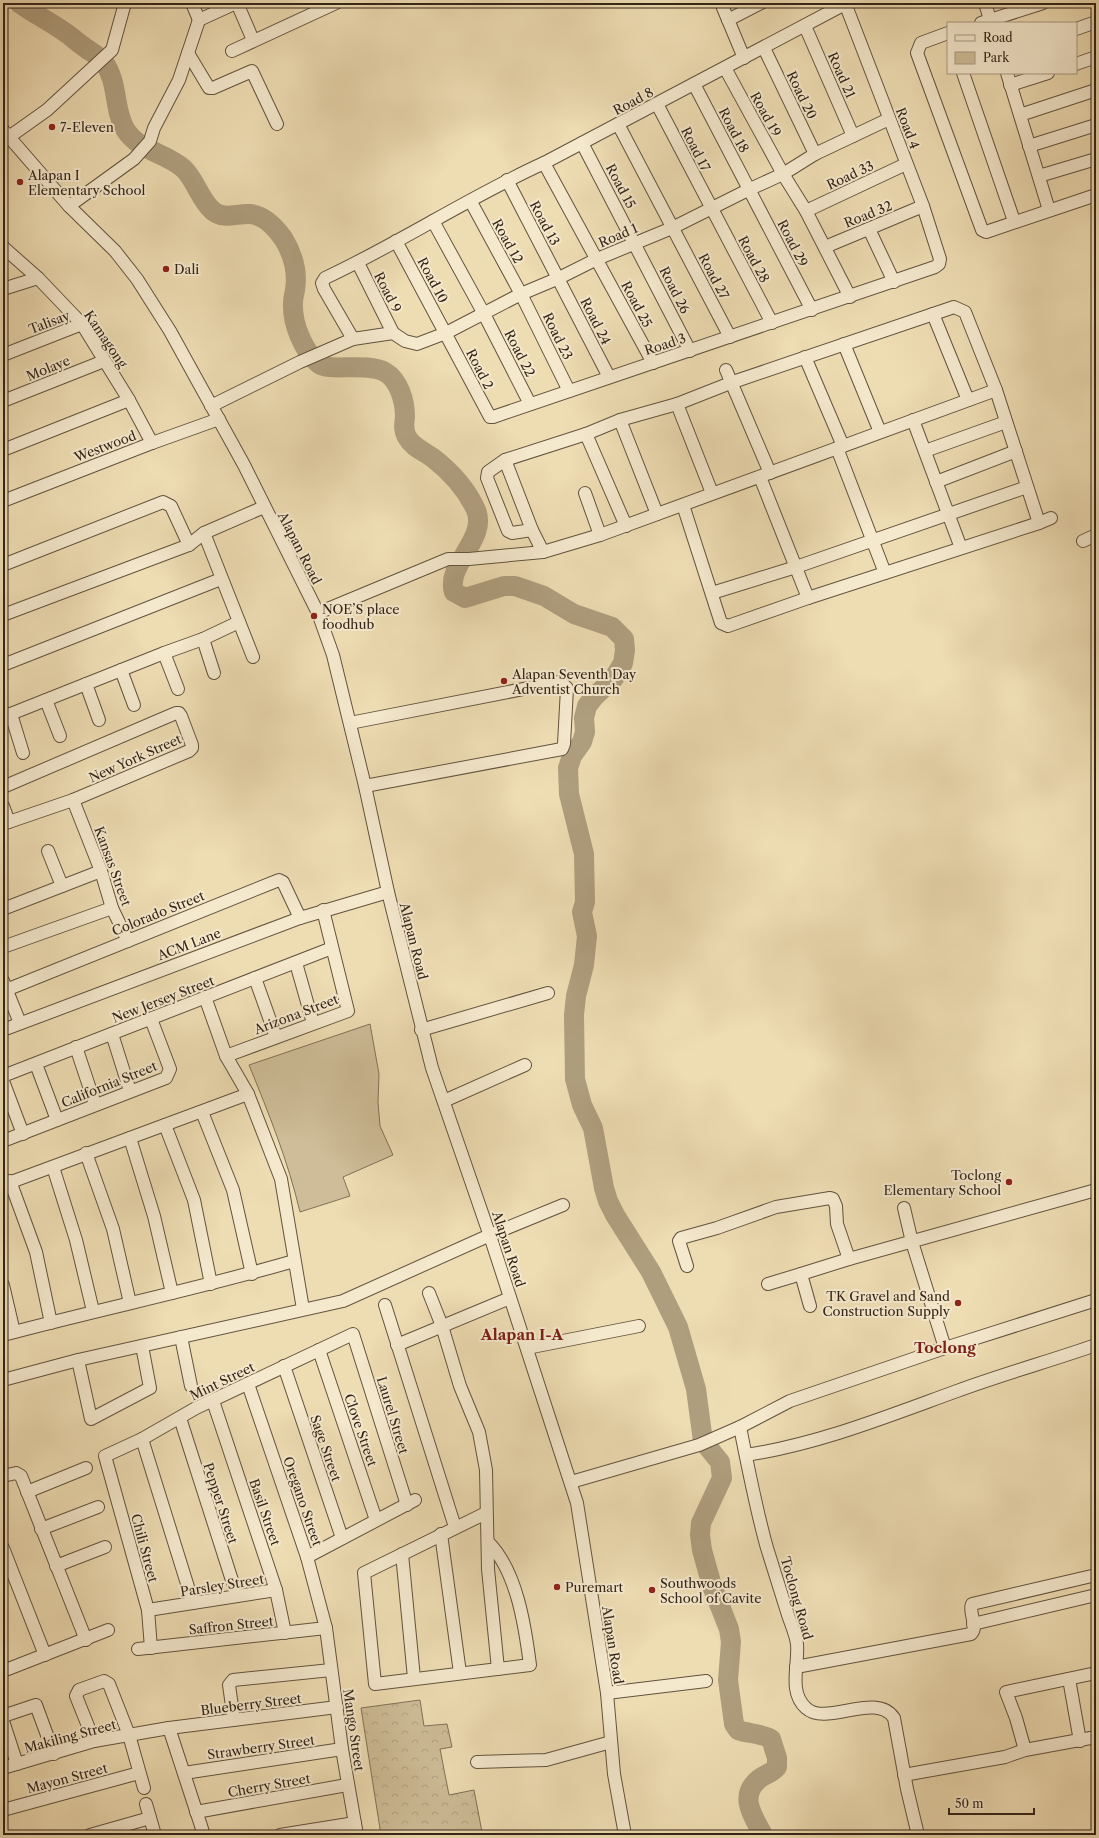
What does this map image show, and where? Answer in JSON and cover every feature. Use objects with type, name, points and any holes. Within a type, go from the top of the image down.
[{"type":"street","points":[[6,134],[47,110],[112,50],[125,3]]},
{"type":"street","points":[[69,206],[134,159],[150,141],[154,128],[179,80],[199,20],[192,3]]},
{"type":"street","points":[[199,20],[236,3],[253,40]]},
{"type":"street","points":[[232,51],[336,3]]},
{"type":"street","points":[[721,3],[744,58]]},
{"type":"street","points":[[728,20],[761,3]]},
{"type":"street","points":[[985,3],[987,22],[1043,3]]},
{"type":"street","name":"Road 8","points":[[353,339],[324,289],[322,283],[325,278],[358,263],[433,221],[471,202],[507,180],[544,163],[845,4]]},
{"type":"street","name":"Road 4","points":[[845,4],[923,206],[940,259],[939,264]]},
{"type":"street","points":[[1077,29],[1096,22]]},
{"type":"street","name":"Road 21","points":[[805,26],[853,136]]},
{"type":"street","points":[[947,33],[921,42],[918,53],[982,230],[986,232],[1014,221],[1096,195]]},
{"type":"street","name":"Road 20","points":[[764,48],[815,154]]},
{"type":"street","points":[[188,53],[209,88],[214,88],[252,71],[277,124]]},
{"type":"street","points":[[1077,64],[1096,57]]},
{"type":"street","name":"Road 19","points":[[725,68],[783,174]]},
{"type":"street","points":[[963,74],[1014,221]]},
{"type":"street","points":[[1007,74],[1049,210]]},
{"type":"street","points":[[1010,85],[1045,74]]},
{"type":"street","name":"Road 18","points":[[694,84],[750,189]]},
{"type":"street","points":[[1020,115],[1096,90]]},
{"type":"street","name":"Road 17","points":[[657,104],[711,208]]},
{"type":"street","name":"Road 1","points":[[393,333],[405,341],[417,344],[446,333],[521,294],[597,259],[672,228],[783,174],[815,154],[889,119]]},
{"type":"street","name":"Road 27","points":[[618,124],[730,337]]},
{"type":"street","points":[[1029,146],[1096,125]]},
{"type":"street","name":"Alapan Road","points":[[6,134],[69,206],[115,251],[137,279],[170,331],[219,419],[318,613],[333,655],[350,723],[421,1030],[490,1235],[577,1503],[607,1693],[614,1774],[625,1835]]},
{"type":"street","name":"Road 15","points":[[582,143],[636,243]]},
{"type":"street","points":[[1038,176],[1096,159]]},
{"type":"street","name":"Road 25","points":[[544,163],[653,363]]},
{"type":"street","name":"Road 33","points":[[806,211],[906,164]]},
{"type":"street","points":[[783,174],[806,211],[850,297]]},
{"type":"street","name":"Road 13","points":[[507,180],[558,278]]},
{"type":"street","name":"Road 29","points":[[750,189],[812,310]]},
{"type":"street","name":"Road 12","points":[[471,202],[521,294]]},
{"type":"street","name":"Road 32","points":[[825,247],[923,206]]},
{"type":"street","name":"Road 28","points":[[711,208],[772,323]]},
{"type":"street","points":[[433,221],[484,314]]},
{"type":"street","points":[[869,228],[894,282]]},
{"type":"street","name":"Road 10","points":[[396,241],[446,333]]},
{"type":"street","name":"Road 26","points":[[636,243],[690,350]]},
{"type":"street","name":"Kamagong","points":[[3,246],[38,278],[82,324],[129,400],[152,443]]},
{"type":"street","name":"Road 9","points":[[358,263],[393,333]]},
{"type":"street","name":"Road 3","points":[[490,417],[812,310],[935,268],[939,264]]},
{"type":"street","points":[[3,289],[38,278]]},
{"type":"street","name":"Road 24","points":[[558,278],[609,377]]},
{"type":"street","name":"Road 23","points":[[521,294],[569,391]]},
{"type":"street","points":[[532,530],[512,533],[508,531],[492,491],[487,478],[488,472],[505,460],[586,434],[620,420],[676,404],[732,382],[954,307],[965,312],[996,390],[1039,523]]},
{"type":"street","name":"Road 22","points":[[484,314],[530,404]]},
{"type":"street","points":[[933,314],[968,400]]},
{"type":"street","name":"Talisay","points":[[3,355],[82,324]]},
{"type":"street","points":[[211,406],[300,362],[353,339],[393,333]]},
{"type":"street","name":"Road 2","points":[[446,333],[490,417]]},
{"type":"street","points":[[844,344],[880,432]]},
{"type":"street","points":[[805,357],[840,447],[885,573]]},
{"type":"street","name":"Molaye","points":[[3,401],[104,361]]},
{"type":"street","points":[[726,370],[732,382],[808,598]]},
{"type":"street","points":[[318,613],[448,559],[543,552],[600,536],[712,493],[996,390]]},
{"type":"street","points":[[3,450],[129,400]]},
{"type":"street","points":[[676,404],[712,493]]},
{"type":"street","name":"Westwood","points":[[3,501],[152,443],[219,419]]},
{"type":"street","points":[[620,420],[657,514]]},
{"type":"street","points":[[913,420],[961,548]]},
{"type":"street","points":[[925,451],[1006,422]]},
{"type":"street","points":[[586,434],[626,526]]},
{"type":"street","points":[[936,482],[1016,451]]},
{"type":"street","points":[[505,460],[532,530],[543,552]]},
{"type":"street","points":[[712,593],[796,567],[873,541],[948,513],[1027,487]]},
{"type":"street","points":[[585,494],[600,536]]},
{"type":"street","points":[[3,565],[162,502],[168,503],[171,506],[189,545]]},
{"type":"street","points":[[684,505],[721,623],[728,626],[1051,518]]},
{"type":"street","points":[[3,615],[189,545],[204,533],[264,507]]},
{"type":"street","points":[[204,533],[253,657]]},
{"type":"street","points":[[1083,541],[1096,535]]},
{"type":"street","points":[[3,665],[221,579]]},
{"type":"street","points":[[23,752],[7,716],[164,653],[203,639],[239,622]]},
{"type":"street","points":[[203,639],[214,673]]},
{"type":"street","points":[[164,653],[178,689]]},
{"type":"street","points":[[122,670],[134,705]]},
{"type":"street","points":[[350,723],[559,682],[564,684],[566,688],[564,744],[562,749],[365,786]]},
{"type":"street","points":[[86,684],[99,720]]},
{"type":"street","points":[[46,700],[60,736]]},
{"type":"street","name":"New York Street","points":[[3,787],[176,713],[179,713],[182,716],[192,745],[192,748],[189,751],[73,800],[6,823],[3,806]]},
{"type":"street","name":"Kansas Street","points":[[73,800],[101,871],[112,908],[128,941]]},
{"type":"street","points":[[48,851],[62,886]]},
{"type":"street","points":[[3,909],[101,871]]},
{"type":"street","name":"Colorado Street","points":[[5,985],[128,941],[279,880],[283,882],[300,918]]},
{"type":"street","name":"ACM Lane","points":[[3,1030],[300,918],[388,892]]},
{"type":"street","points":[[3,947],[112,908]]},
{"type":"street","name":"Arizona Street","points":[[226,1056],[313,1023],[346,1013],[348,1010],[323,910]]},
{"type":"street","name":"New Jersey Street","points":[[3,1076],[332,948]]},
{"type":"street","points":[[296,963],[313,1023]]},
{"type":"street","points":[[255,978],[276,1037]]},
{"type":"street","points":[[5,985],[20,1023]]},
{"type":"street","points":[[421,1030],[548,993]]},
{"type":"street","points":[[205,997],[226,1056],[248,1094],[281,1179],[303,1309]]},
{"type":"street","name":"California Street","points":[[3,1141],[95,1104],[166,1078],[170,1069],[151,1019]]},
{"type":"street","points":[[112,1034],[130,1091]]},
{"type":"street","points":[[76,1048],[95,1104]]},
{"type":"street","points":[[36,1064],[57,1120]]},
{"type":"street","points":[[444,1101],[525,1065]]},
{"type":"street","points":[[3,1081],[23,1134]]},
{"type":"street","points":[[51,1323],[36,1252],[7,1183],[248,1094]]},
{"type":"street","points":[[202,1112],[233,1190],[252,1274]]},
{"type":"street","points":[[165,1125],[194,1200],[211,1284]]},
{"type":"street","points":[[130,1138],[154,1216],[172,1293]]},
{"type":"street","points":[[86,1153],[113,1229],[130,1303]]},
{"type":"street","points":[[53,1167],[76,1240],[93,1311]]},
{"type":"street","points":[[768,1284],[849,1259],[1096,1190]]},
{"type":"street","points":[[687,1266],[680,1247],[679,1241],[681,1238],[717,1228],[776,1207],[830,1198],[833,1199],[836,1206],[837,1224],[849,1259]]},
{"type":"street","points":[[3,1380],[78,1360],[343,1301],[490,1235],[564,1205]]},
{"type":"street","points":[[904,1208],[912,1242],[945,1348]]},
{"type":"street","points":[[3,1285],[9,1333],[93,1311],[252,1274],[294,1261]]},
{"type":"street","points":[[802,1274],[810,1306]]},
{"type":"street","points":[[429,1293],[442,1326],[460,1386],[479,1432],[486,1470],[488,1569],[498,1669]]},
{"type":"street","points":[[398,1345],[510,1298]]},
{"type":"street","points":[[571,1482],[699,1445],[740,1427],[790,1401],[945,1348],[1096,1300]]},
{"type":"street","points":[[385,1306],[455,1527]]},
{"type":"street","points":[[527,1348],[639,1326]]},
{"type":"street","name":"Mint Street","points":[[105,1456],[142,1440],[196,1408],[353,1334]]},
{"type":"street","name":"Laurel Street","points":[[353,1334],[411,1502],[376,1520]]},
{"type":"street","points":[[181,1338],[191,1386]]},
{"type":"street","points":[[746,1455],[778,1450],[850,1430],[982,1382],[1096,1345]]},
{"type":"street","points":[[78,1360],[91,1419],[150,1388],[142,1346]]},
{"type":"street","name":"Clove Street","points":[[319,1350],[376,1520]]},
{"type":"street","name":"Sage Street","points":[[284,1366],[342,1538]]},
{"type":"street","name":"Oregano Street","points":[[248,1384],[307,1557],[326,1628]]},
{"type":"street","name":"Basil Street","points":[[212,1401],[276,1590],[285,1633]]},
{"type":"street","name":"Pepper Street","points":[[180,1418],[237,1596]]},
{"type":"street","name":"Toclong Road","points":[[740,1427],[767,1547],[797,1643],[797,1695],[806,1709],[812,1712],[820,1713],[873,1708],[883,1708],[889,1711],[895,1724],[904,1775],[918,1835]]},
{"type":"street","points":[[142,1440],[194,1603]]},
{"type":"street","name":"Chili Street","points":[[105,1456],[148,1610],[151,1648]]},
{"type":"street","points":[[27,1492],[86,1468]]},
{"type":"street","points":[[3,1476],[16,1473],[20,1476],[86,1640]]},
{"type":"street","points":[[41,1529],[98,1507]]},
{"type":"street","points":[[486,1512],[364,1574],[375,1684],[414,1678],[530,1665],[527,1636],[514,1589],[499,1554],[488,1542]]},
{"type":"street","points":[[307,1557],[376,1520]]},
{"type":"street","points":[[441,1534],[460,1673]]},
{"type":"street","points":[[56,1566],[105,1547]]},
{"type":"street","points":[[3,1548],[45,1655]]},
{"type":"street","points":[[402,1554],[414,1678]]},
{"type":"street","points":[[796,1667],[971,1634],[973,1631],[970,1607],[972,1604],[1096,1575]]},
{"type":"street","name":"Parsley Street","points":[[148,1610],[276,1590]]},
{"type":"street","points":[[973,1624],[1096,1595]]},
{"type":"street","name":"Saffron Street","points":[[138,1649],[326,1628]]},
{"type":"street","name":"Mango Street","points":[[326,1628],[347,1785],[356,1829]]},
{"type":"street","points":[[4,1668],[45,1655],[108,1630]]},
{"type":"street","points":[[234,1720],[229,1685],[233,1680],[331,1670]]},
{"type":"street","points":[[1025,1750],[1016,1718],[1006,1692],[1096,1673]]},
{"type":"street","points":[[1068,1679],[1080,1741]]},
{"type":"street","points":[[94,1741],[76,1696],[76,1692],[104,1681],[109,1684],[129,1735],[144,1788]]},
{"type":"street","points":[[607,1693],[706,1681]]},
{"type":"street","points":[[3,1716],[36,1705],[54,1754]]},
{"type":"street","name":"Blueberry Street","points":[[169,1728],[337,1707]]},
{"type":"street","points":[[3,1721],[17,1764]]},
{"type":"street","points":[[169,1728],[204,1835]]},
{"type":"street","name":"Makiling Street","points":[[3,1768],[94,1741],[169,1728]]},
{"type":"street","points":[[904,1775],[1005,1757],[1025,1750],[1096,1737]]},
{"type":"street","points":[[477,1762],[546,1760],[611,1742]]},
{"type":"street","name":"Strawberry Street","points":[[184,1772],[342,1749]]},
{"type":"street","name":"Mayon Street","points":[[3,1810],[139,1773]]},
{"type":"street","name":"Cherry Street","points":[[196,1812],[347,1785]]},
{"type":"street","points":[[146,1804],[155,1835]]},
{"type":"street","points":[[95,1834],[150,1818]]},
{"type":"street","points":[[280,1835],[356,1829]]},
{"type":"green space","points":[[370,1024],[379,1074],[378,1102],[380,1126],[393,1155],[343,1177],[350,1196],[300,1212],[284,1156],[249,1065]]},
{"type":"green space","points":[[420,1700],[424,1726],[447,1724],[452,1747],[440,1749],[449,1795],[474,1790],[482,1832],[468,1835],[381,1835],[361,1708]]},
{"type":"waterway","points":[[19,3],[60,29],[103,61],[112,78],[121,121],[125,129],[138,143],[177,163],[184,169],[213,211],[217,214],[226,216],[245,214],[255,215],[268,222],[280,234],[290,250],[295,269],[296,283],[293,300],[294,319],[303,344],[313,358],[319,364],[324,366],[377,369],[385,372],[394,380],[402,398],[405,411],[404,429],[409,441],[415,447],[433,458],[452,475],[468,495],[476,510],[478,521],[476,531],[472,542],[455,572],[453,582],[454,592],[465,598],[504,586],[515,586],[544,596],[574,614],[612,627],[624,639],[625,650],[623,663],[614,678],[594,697],[587,706],[584,718],[585,732],[582,742],[572,756],[568,768],[569,794],[584,854],[585,902],[582,912],[587,936],[584,965],[576,996],[574,1015],[575,1079],[582,1105],[593,1128],[604,1188],[608,1201],[615,1215],[651,1272],[678,1327],[696,1389],[703,1441],[720,1462],[722,1478],[701,1523],[700,1535],[702,1550],[712,1586],[729,1629],[731,1642],[728,1680],[734,1724],[738,1730],[771,1739],[777,1758],[777,1767],[759,1779],[749,1792],[749,1806],[763,1835]]},
{"type":"place","name":"7-Eleven","points":[[52,127]]},
{"type":"place","name":"Alapan I Elementary School","points":[[20,182]]},
{"type":"place","name":"Dali","points":[[166,269]]},
{"type":"place","name":"NOE’S place foodhub","points":[[314,616]]},
{"type":"place","name":"Alapan Seventh Day Adventist Church","points":[[504,681]]},
{"type":"place","name":"Toclong Elementary School","points":[[1009,1182]]},
{"type":"place","name":"TK Gravel and Sand Construction Supply","points":[[958,1303]]},
{"type":"place","name":"Puremart","points":[[557,1587]]},
{"type":"place","name":"Southwoods School of Cavite","points":[[652,1590]]},
{"type":"district","name":"Alapan I-A","points":[[522,1335]]},
{"type":"district","name":"Toclong","points":[[945,1348]]}]
